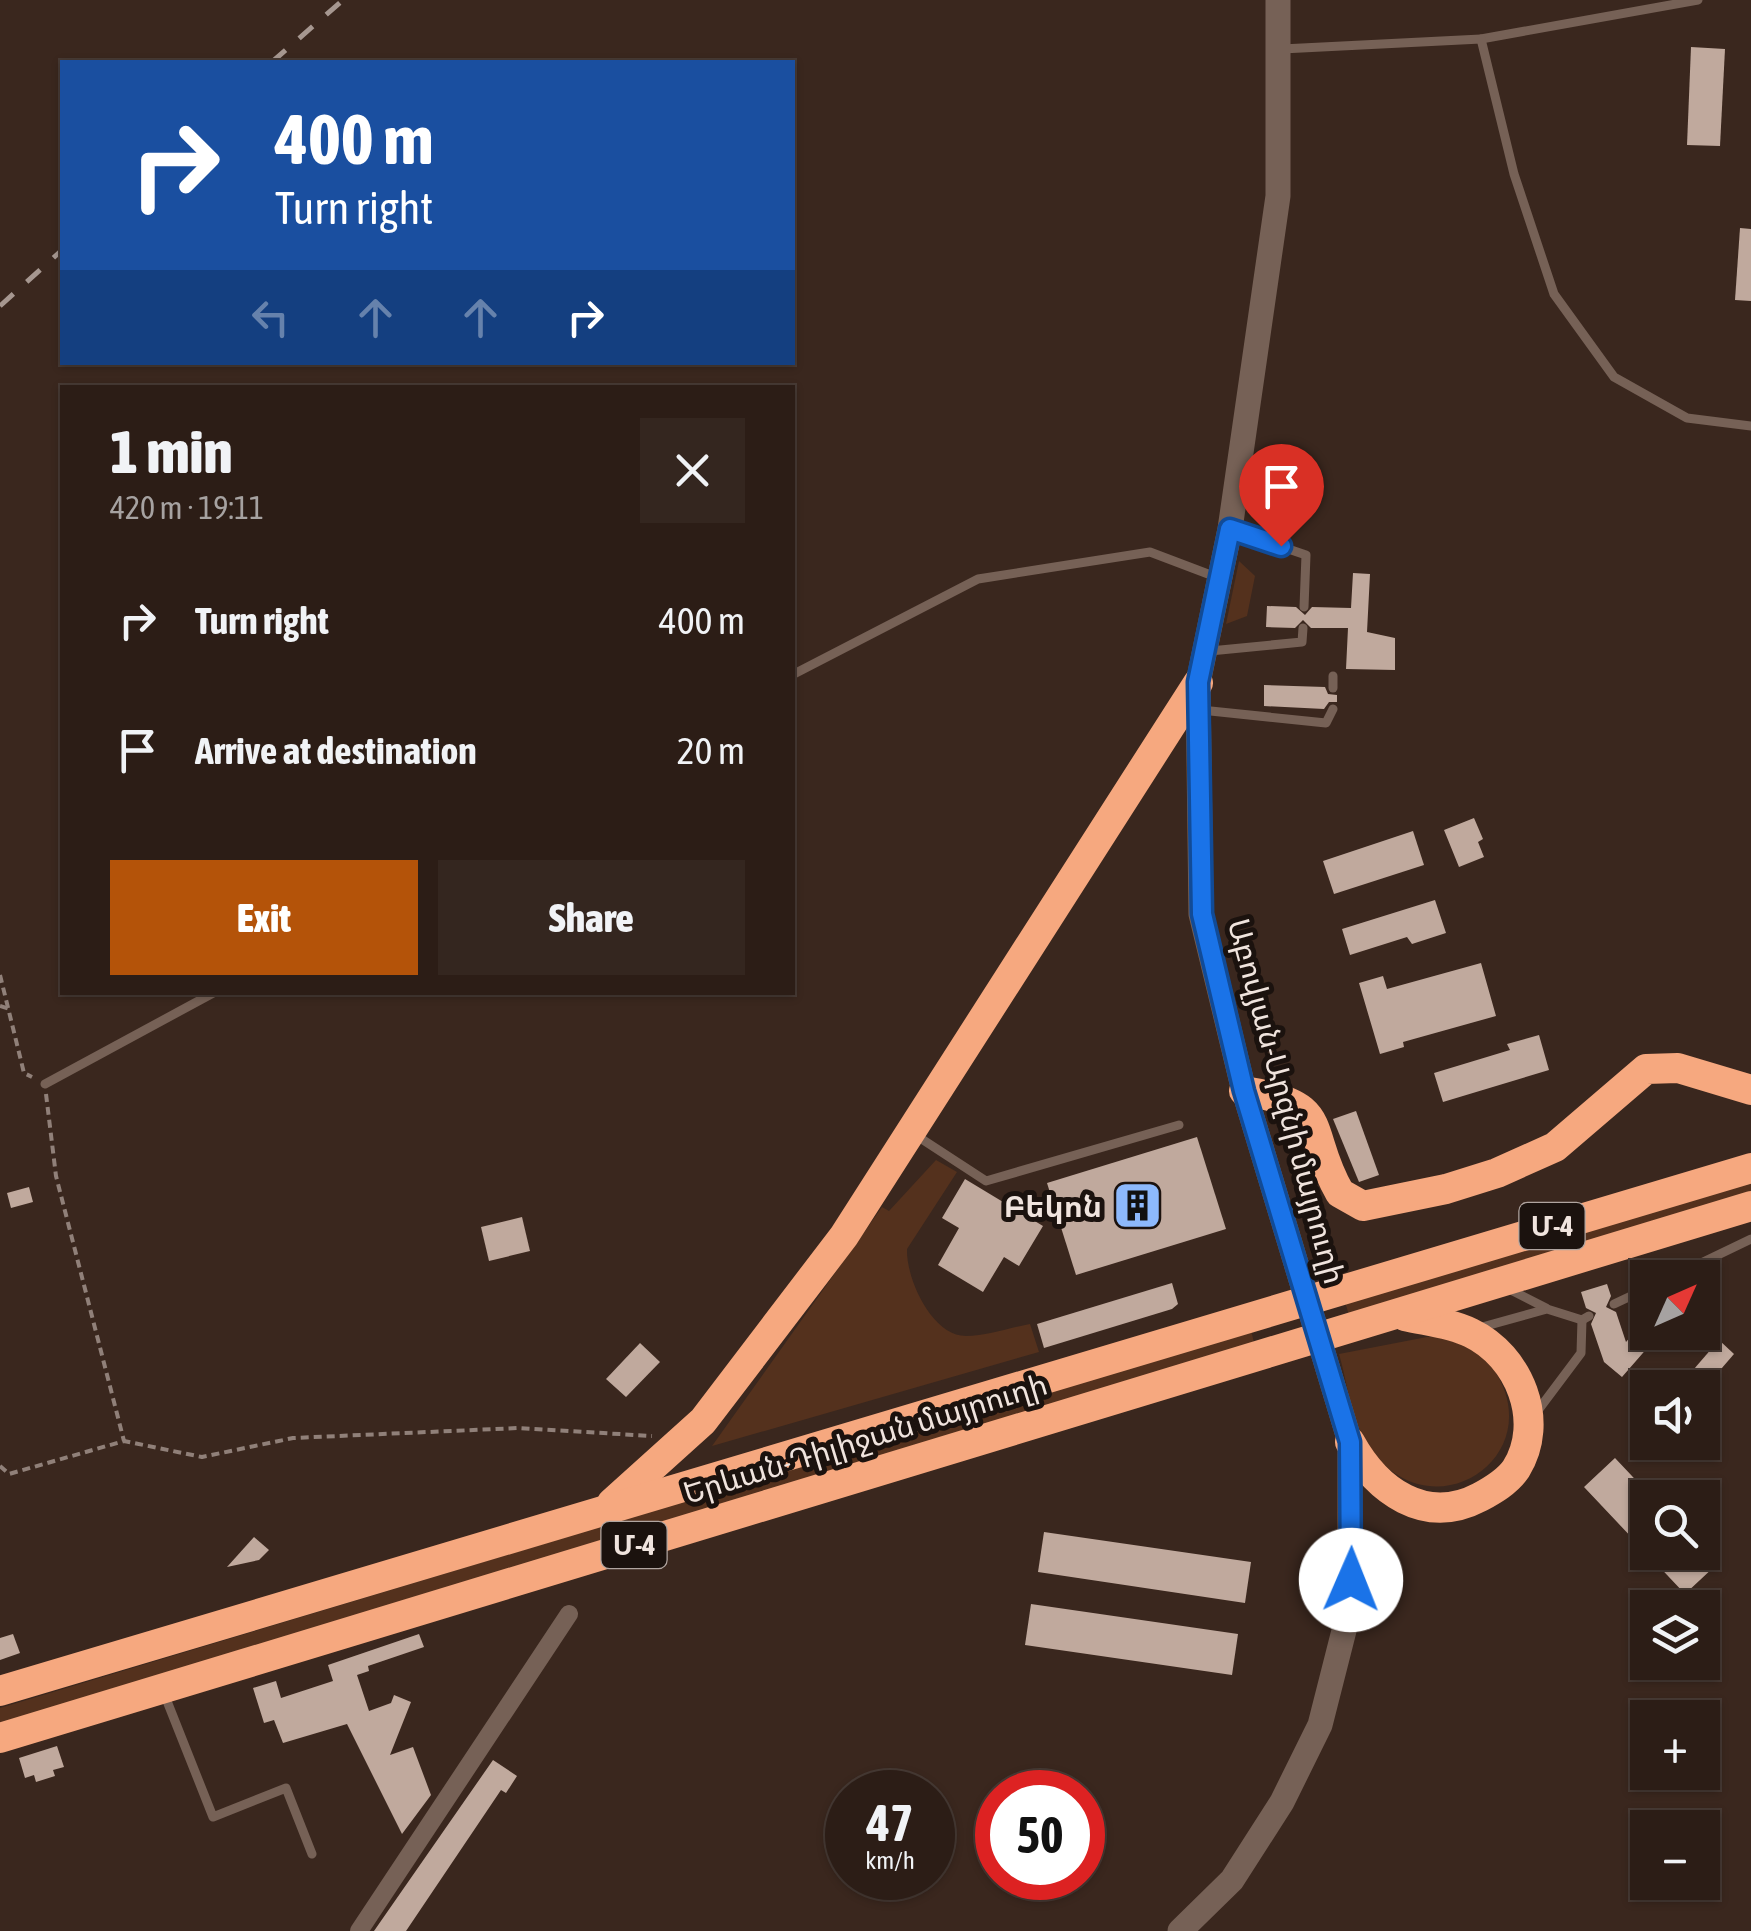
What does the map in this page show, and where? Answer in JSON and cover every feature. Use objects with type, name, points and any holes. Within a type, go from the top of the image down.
[{"type":"highway","points":[[604,1510],[703,1421],[844,1236],[1197,696]]},
{"type":"highway","points":[[1244,1091],[1294,1102],[1311,1115],[1340,1193],[1363,1206],[1446,1190],[1530,1160],[1554,1147],[1646,1069],[1678,1068],[1751,1090]]},
{"type":"highway","name":"Երևան-Դիլիջան մայրուղի","points":[[0,1691],[1751,1168]]},
{"type":"highway","name":"Երևան-Դիլիջան մայրուղի","points":[[0,1738],[1751,1206]]},
{"type":"highway","points":[[1350,1442],[1374,1477],[1396,1496],[1432,1508],[1454,1509],[1498,1487],[1515,1470],[1528,1424],[1526,1402],[1510,1363],[1468,1331],[1397,1315]]},
{"type":"main road","name":"Աբովյան-Արզնի մայրուղի","points":[[1180,1931],[1232,1880],[1282,1802],[1320,1725],[1350,1607],[1350,1442],[1244,1091],[1202,914],[1197,696],[1230,529],[1278,196],[1278,0]]},
{"type":"street","points":[[358,1931],[569,1614]]},
{"type":"lane","points":[[1279,49],[1481,38],[1698,0]]},
{"type":"lane","points":[[1481,38],[1514,174],[1554,294],[1614,377],[1687,418],[1751,426]]},
{"type":"lane","points":[[1230,529],[1306,556],[1304,607]]},
{"type":"lane","points":[[795,673],[978,579],[1150,552],[1218,578]]},
{"type":"lane","points":[[1203,652],[1302,642],[1303,628]]},
{"type":"lane","points":[[1197,696],[1326,723],[1333,709]]},
{"type":"lane","points":[[44,1084],[209,995]]},
{"type":"lane","points":[[912,1132],[986,1180],[1178,1125]]},
{"type":"lane","points":[[1707,1260],[1751,1239]]},
{"type":"lane","points":[[1500,1284],[1547,1309],[1585,1318],[1581,1352],[1528,1424]]},
{"type":"lane","points":[[1614,1304],[1630,1296]]},
{"type":"lane","points":[[1468,1331],[1547,1309]]},
{"type":"lane","points":[[162,1689],[213,1817],[286,1788],[312,1854]]},
{"type":"path","points":[[0,976],[24,1073],[44,1084],[56,1176],[124,1441]]},
{"type":"path","points":[[0,1006],[10,1009]]},
{"type":"path","points":[[0,1466],[9,1474],[124,1441],[202,1457],[292,1438],[518,1428],[651,1434],[660,1459]]},
{"type":"shaded area","points":[[1239,561],[1255,576],[1247,616],[1226,624]]},
{"type":"shaded area","points":[[936,1160],[957,1172],[907,1249],[911,1275],[923,1304],[942,1327],[966,1336],[1030,1324],[1039,1352],[712,1446],[882,1207],[889,1211]]},
{"type":"shaded area","points":[[1751,1181],[1751,1196],[1349,1315],[1345,1302]]},
{"type":"shaded area","points":[[1251,1330],[1254,1343],[0,1724],[0,1708]]},
{"type":"shaded area","points":[[1427,1337],[1455,1341],[1480,1354],[1493,1368],[1508,1401],[1507,1431],[1495,1457],[1475,1476],[1449,1485],[1420,1484],[1391,1471],[1366,1442],[1353,1411],[1339,1354]]},
{"type":"building","points":[[1691,47],[1725,49],[1720,146],[1687,145]]},
{"type":"building","points":[[1740,228],[1751,229],[1751,301],[1735,300]]},
{"type":"building","points":[[1353,573],[1370,574],[1367,632],[1395,638],[1395,670],[1346,669],[1348,628],[1311,628],[1303,620],[1295,628],[1266,627],[1267,606],[1296,607],[1305,615],[1312,607],[1351,608]]},
{"type":"building","points":[[1264,685],[1325,687],[1328,694],[1337,695],[1337,702],[1329,702],[1324,709],[1264,706]]},
{"type":"building","points":[[1474,818],[1483,839],[1478,842],[1484,857],[1459,867],[1444,830]]},
{"type":"building","points":[[1413,831],[1424,865],[1334,894],[1323,861]]},
{"type":"building","points":[[1435,900],[1446,933],[1412,944],[1407,937],[1350,955],[1342,929]]},
{"type":"building","points":[[1481,963],[1496,1016],[1403,1042],[1404,1047],[1380,1054],[1359,983],[1383,976],[1387,989]]},
{"type":"building","points":[[1539,1035],[1549,1070],[1443,1102],[1434,1073],[1510,1050],[1507,1044]]},
{"type":"building","points":[[1356,1111],[1379,1175],[1359,1182],[1333,1119]]},
{"type":"building","name":"Բեկոն","points":[[1197,1137],[1226,1229],[1076,1275],[1047,1183]]},
{"type":"building","points":[[965,1179],[1043,1226],[1019,1266],[1004,1257],[983,1292],[938,1265],[959,1228],[942,1218]]},
{"type":"building","points":[[29,1187],[33,1202],[11,1208],[7,1193]]},
{"type":"building","points":[[522,1217],[530,1251],[489,1261],[481,1227]]},
{"type":"building","points":[[1172,1283],[1178,1304],[1172,1309],[1044,1348],[1037,1324]]},
{"type":"building","points":[[1607,1284],[1611,1296],[1606,1307],[1616,1312],[1626,1342],[1630,1337],[1630,1350],[1646,1350],[1622,1377],[1604,1362],[1591,1324],[1596,1313],[1586,1308],[1581,1292]]},
{"type":"building","points":[[1720,1341],[1734,1354],[1720,1370],[1694,1369],[1710,1350],[1720,1350]]},
{"type":"building","points":[[640,1343],[660,1362],[626,1397],[606,1379]]},
{"type":"building","points":[[1615,1458],[1636,1480],[1630,1480],[1630,1536],[1584,1487]]},
{"type":"building","points":[[1044,1532],[1251,1562],[1245,1603],[1038,1572]]},
{"type":"building","points":[[254,1537],[269,1550],[259,1560],[227,1567]]},
{"type":"building","points":[[1662,1570],[1711,1570],[1689,1590],[1681,1590]]},
{"type":"building","points":[[1031,1604],[1238,1634],[1232,1675],[1025,1645]]},
{"type":"building","points":[[13,1634],[20,1653],[0,1660],[0,1638]]},
{"type":"building","points":[[419,1634],[424,1647],[368,1666],[369,1671],[357,1675],[369,1711],[391,1703],[394,1695],[411,1702],[390,1755],[413,1747],[431,1795],[402,1834],[347,1724],[283,1743],[274,1720],[264,1723],[253,1688],[276,1681],[281,1698],[333,1681],[328,1665]]},
{"type":"building","points":[[57,1746],[64,1767],[53,1770],[55,1776],[36,1782],[34,1775],[25,1778],[19,1758]]},
{"type":"building","points":[[493,1760],[517,1776],[506,1793],[501,1790],[406,1931],[374,1931]]},
{"type":"railway","points":[[274,60],[343,0]]},
{"type":"railway","points":[[0,306],[60,252]]},
{"type":"place","name":"Բեկոն","points":[[1137,1206]]},
{"type":"route","points":[[1281,546],[1230,529],[1218,578],[1196,710],[1202,914],[1244,1091],[1350,1442],[1351,1580]]}]
